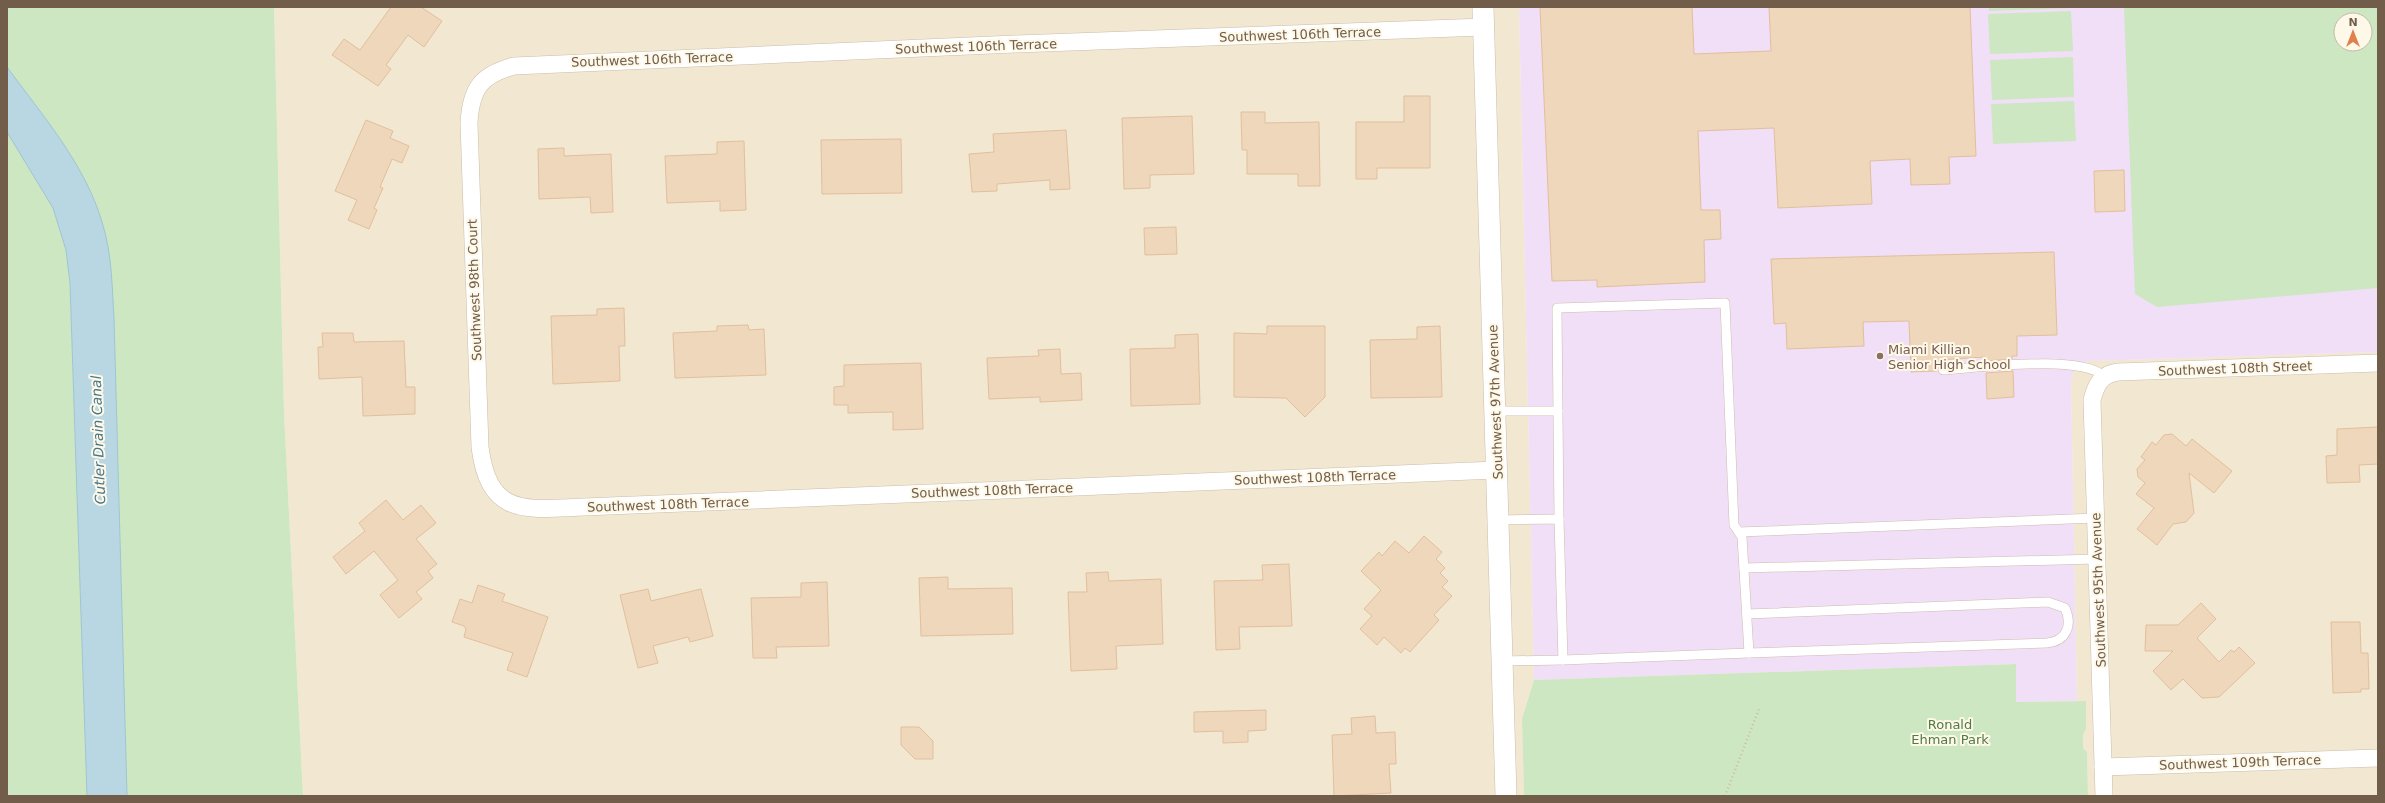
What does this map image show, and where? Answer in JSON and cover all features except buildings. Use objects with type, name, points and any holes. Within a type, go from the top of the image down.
[{"type":"street","name":"Southwest 106th Terrace","points":[[476,89],[486,77],[504,69],[559,63],[1483,17]]},
{"type":"street","name":"Southwest 97th Avenue","points":[[1483,17],[1506,796]]},
{"type":"street","name":"Southwest 98th Court","points":[[476,89],[471,104],[469,123],[480,447],[486,476],[492,490]]},
{"type":"street","name":"Southwest 108th Street","points":[[2100,381],[2118,372],[2378,363]]},
{"type":"street","name":"Southwest 95th Avenue","points":[[2100,381],[2092,400],[2104,796]]},
{"type":"street","name":"Southwest 108th Terrace","points":[[492,490],[502,499],[513,504],[540,508],[1496,470]]},
{"type":"street","name":"Southwest 109th Terrace","points":[[2103,767],[2378,758]]},
{"type":"lane","points":[[1563,660],[1559,519],[1557,308],[1725,303],[1734,525],[1742,537],[1749,653]]},
{"type":"lane","points":[[1943,370],[2064,364],[2092,370],[2100,381]]},
{"type":"lane","points":[[1495,411],[1558,411]]},
{"type":"lane","points":[[1739,532],[2096,518]]},
{"type":"lane","points":[[1498,520],[1559,519]]},
{"type":"lane","points":[[1744,568],[2097,559]]},
{"type":"lane","points":[[1502,661],[2047,643],[2059,641],[2063,637],[2066,633],[2068,621],[2065,608],[2048,602],[1746,614]]},
{"type":"path","points":[[1725,796],[1759,709]]},
{"type":"shaded area","points":[[274,7],[1519,7],[1534,680],[1522,719],[1524,796],[303,796],[284,413]]},
{"type":"shaded area","name":"Miami Killian Senior High School","points":[[1519,7],[2378,7],[2378,352],[2089,361],[2076,366],[2071,380],[2077,701],[2016,702],[2015,664],[1534,680]]},
{"type":"shaded area","points":[[2378,352],[2378,796],[2088,796],[2087,752],[2083,748],[2083,735],[2086,727],[2085,701],[2077,701],[2071,380],[2076,366],[2089,361]]},
{"type":"green space","points":[[7,7],[274,7],[284,413],[303,796],[7,796]]},
{"type":"green space","points":[[1989,7],[2071,7],[2071,8],[1989,11]]},
{"type":"green space","points":[[2124,7],[2378,7],[2378,288],[2157,307],[2135,294]]},
{"type":"green space","points":[[2071,11],[2073,51],[1990,54],[1988,14]]},
{"type":"green space","points":[[2073,57],[2074,97],[1992,100],[1990,60]]},
{"type":"green space","points":[[2074,101],[2076,141],[1993,144],[1991,104]]},
{"type":"green space","name":"Ronald Ehman Park","points":[[2016,664],[2016,702],[2086,701],[2086,728],[2083,735],[2083,748],[2087,752],[2088,796],[1524,796],[1522,719],[1534,680]]},
{"type":"water","name":"Cutler Drain Canal","points":[[7,67],[74,160],[94,201],[102,222],[108,246],[114,318],[127,796],[87,796],[70,283],[66,250],[53,208],[7,132]]},
{"type":"place","name":"Miami Killian Senior High School","points":[[1880,356]]}]
